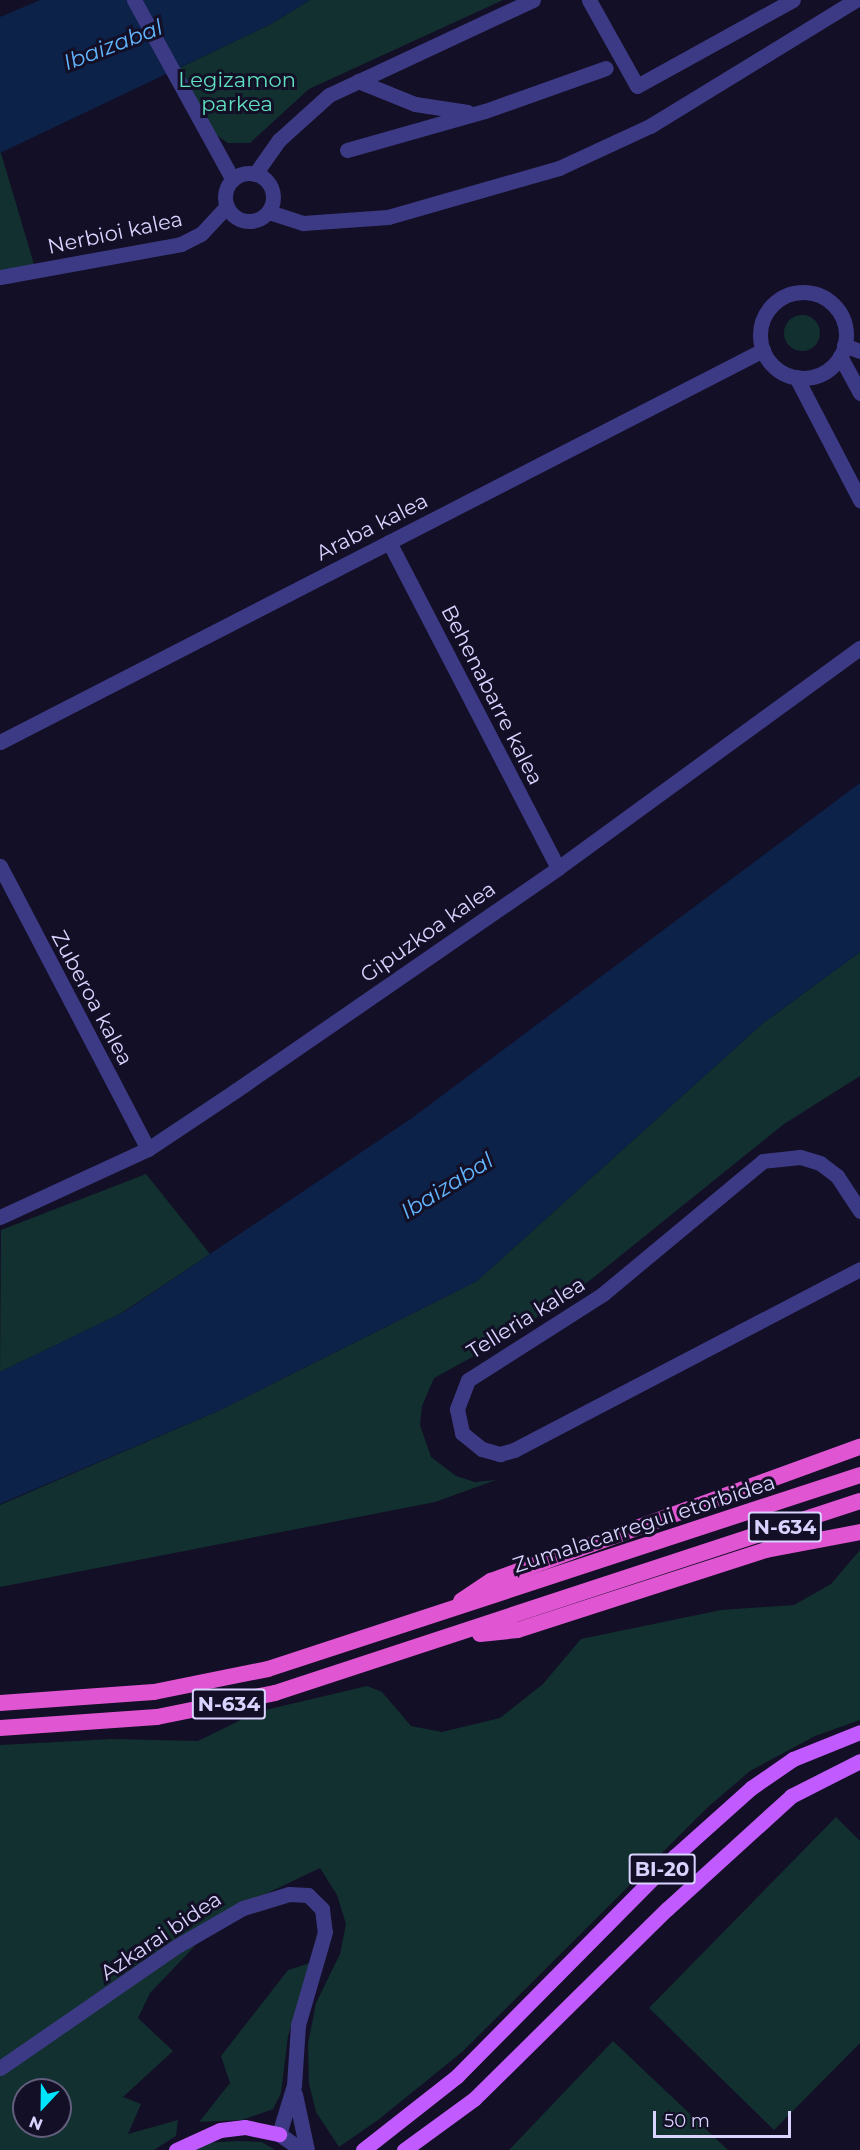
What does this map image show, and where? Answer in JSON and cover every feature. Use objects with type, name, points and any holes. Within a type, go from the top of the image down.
[{"type":"highway","name":"N-634","points":[[0,1703],[120,1696],[199,1685],[268,1669],[441,1614],[491,1581],[860,1447]]},
{"type":"highway","name":"Zumalacarregui etorbidea","points":[[441,1614],[860,1475]]},
{"type":"highway","name":"N-634","points":[[0,1728],[122,1721],[204,1709],[275,1693],[449,1638],[860,1501]]},
{"type":"highway","name":"N-634","points":[[449,1638],[518,1630],[766,1550],[860,1532]]},
{"type":"main road","name":"BI-20","points":[[363,2150],[396,2127],[492,2044],[675,1856],[743,1795],[793,1760],[860,1732]]},
{"type":"main road","name":"BI-20","points":[[404,2150],[474,2099],[604,1972],[791,1796],[860,1761]]},
{"type":"main road","points":[[423,2150],[474,2099]]},
{"type":"main road","points":[[176,2150],[203,2135],[233,2128],[279,2134]]},
{"type":"street","points":[[134,0],[232,180]]},
{"type":"street","points":[[533,0],[329,95],[303,115],[279,140],[255,174],[232,180],[226,192],[227,206],[235,217],[249,222],[269,212],[303,223],[388,217],[559,168],[650,126],[856,0]]},
{"type":"street","points":[[589,0],[637,86],[793,0]]},
{"type":"street","points":[[347,150],[485,111],[606,68]]},
{"type":"street","points":[[358,81],[432,108],[485,111]]},
{"type":"street","points":[[255,174],[273,189],[269,212]]},
{"type":"street","name":"Nerbioi kalea","points":[[0,277],[181,244],[201,234],[227,206]]},
{"type":"street","points":[[842,350],[822,373],[796,377],[772,365],[763,350],[760,332],[765,314],[779,299],[798,292],[819,295],[835,306],[844,324],[842,350],[860,393]]},
{"type":"street","name":"Araba kalea","points":[[0,742],[763,350]]},
{"type":"street","points":[[842,350],[860,351]]},
{"type":"street","points":[[796,377],[860,500]]},
{"type":"street","name":"Behenabarre kalea","points":[[389,542],[558,868]]},
{"type":"street","name":"Gipuzkoa kalea","points":[[0,1217],[148,1149],[558,868],[860,648]]},
{"type":"street","name":"Zuberoa kalea","points":[[0,866],[148,1149]]},
{"type":"street","name":"Telleria kalea","points":[[860,1211],[837,1176],[820,1163],[800,1157],[763,1161],[603,1294],[468,1380],[458,1409],[462,1433],[482,1449],[500,1454],[514,1450],[860,1269]]},
{"type":"street","name":"Azkarai bidea","points":[[0,2068],[177,1946],[243,1908],[298,1893],[315,1900],[326,1920],[298,2025],[294,2085]]},
{"type":"street","points":[[294,2085],[279,2134],[302,2150]]},
{"type":"street","points":[[294,2085],[307,2150]]},
{"type":"green space","name":"Legizamon parkea","points":[[310,0],[503,0],[309,89],[250,143],[228,143],[200,124],[175,70],[271,24]]},
{"type":"green space","points":[[0,153],[36,271],[0,277]]},
{"type":"green space","points":[[802,315],[815,320],[820,333],[815,346],[802,351],[789,346],[784,333],[789,320]]},
{"type":"green space","points":[[860,952],[860,1076],[784,1124],[578,1290],[498,1343],[434,1378],[422,1406],[420,1425],[431,1457],[456,1476],[475,1482],[496,1480],[435,1502],[0,1587],[0,1505],[218,1411],[477,1281],[762,1024]]},
{"type":"green space","points":[[146,1174],[210,1254],[120,1314],[0,1372],[1,1230]]},
{"type":"green space","points":[[860,1550],[860,1720],[815,1736],[750,1771],[708,1807],[462,2052],[378,2120],[339,2147],[316,2112],[309,2084],[308,2044],[316,2003],[340,1954],[346,1924],[337,1895],[320,1868],[211,1920],[193,1948],[150,1993],[138,2018],[173,2051],[123,2097],[141,2104],[128,2134],[178,2120],[176,2136],[154,2150],[0,2150],[0,1745],[112,1739],[198,1741],[257,1712],[367,1686],[382,1692],[411,1726],[442,1732],[500,1718],[543,1684],[581,1639],[721,1610],[794,1605],[831,1584]]},
{"type":"green space","points":[[836,1817],[860,1841],[860,2043],[774,2130],[649,2008]]},
{"type":"green space","points":[[310,1963],[288,2036],[281,2093],[273,2109],[242,2120],[199,2122],[230,2083],[221,2056],[288,1970]]},
{"type":"green space","points":[[613,2041],[728,2150],[509,2150]]},
{"type":"green space","points":[[262,2142],[275,2150],[192,2150],[204,2143]]},
{"type":"water","name":"Ibaizabal","points":[[40,0],[310,0],[271,24],[0,153],[0,17]]},
{"type":"water","name":"Ibaizabal","points":[[860,783],[860,952],[762,1024],[477,1281],[218,1411],[0,1504],[0,1372],[124,1312],[412,1118]]}]
